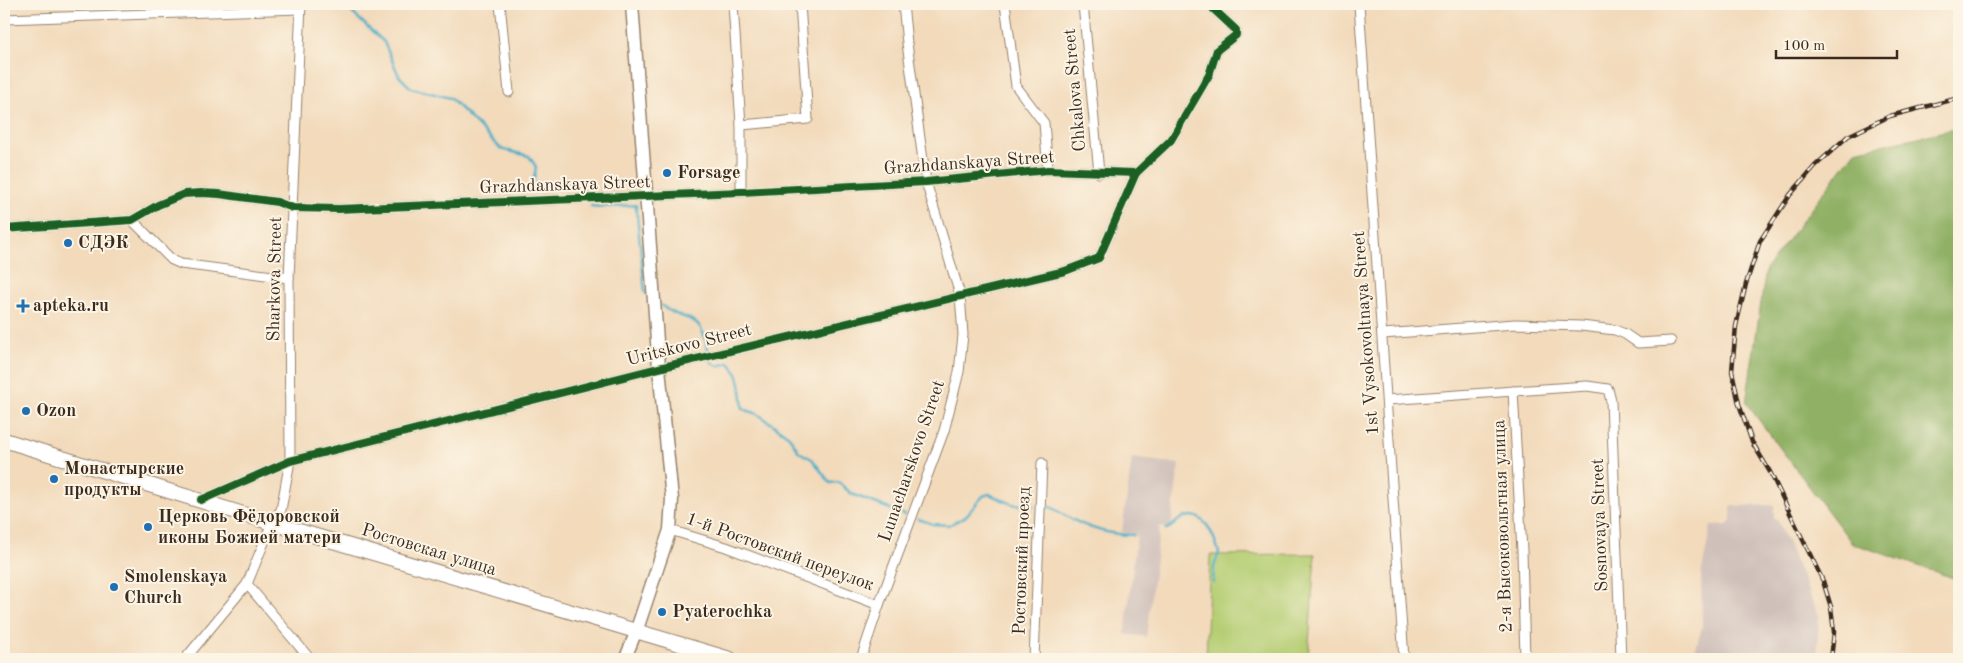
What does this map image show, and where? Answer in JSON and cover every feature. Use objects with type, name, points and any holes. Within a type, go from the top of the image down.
[{"type":"main road","points":[[632,4],[659,368],[672,499],[670,530],[636,632]]},
{"type":"main road","name":"Ростовская улица","points":[[4,440],[272,523],[730,659]]},
{"type":"street","points":[[500,4],[509,92]]},
{"type":"street","points":[[733,4],[741,125],[741,192]]},
{"type":"street","points":[[741,125],[808,120],[800,4]]},
{"type":"street","name":"Lunacharskovo Street","points":[[861,659],[879,605],[944,431],[959,372],[963,335],[960,295],[926,182],[903,4]]},
{"type":"street","points":[[1005,4],[1016,86],[1044,123],[1048,170]]},
{"type":"street","name":"Chkalova Street","points":[[1084,4],[1099,173]]},
{"type":"street","points":[[1136,173],[1172,140],[1209,75],[1217,50],[1236,35],[1236,30],[1208,4]]},
{"type":"street","name":"1st Vysokovoltnaya Street","points":[[1359,4],[1404,659]]},
{"type":"street","points":[[4,19],[300,7]]},
{"type":"street","name":"Sharkova Street","points":[[185,659],[248,584],[272,523],[281,510],[290,461],[290,278],[300,7]]},
{"type":"street","name":"Grazhdanskaya Street","points":[[4,229],[132,220],[158,205],[184,194],[201,193],[277,202],[293,208],[339,209],[646,197],[926,182],[1048,170],[1136,173]]},
{"type":"street","name":"Uritskovo Street","points":[[201,500],[290,461],[659,368],[1064,270],[1099,258],[1136,173]]},
{"type":"street","points":[[132,220],[172,260],[181,264],[290,278]]},
{"type":"street","points":[[1383,334],[1515,324],[1562,325],[1615,330],[1638,343],[1671,341]]},
{"type":"street","name":"Sosnovaya Street","points":[[1513,391],[1587,386],[1608,389],[1611,402],[1616,504],[1621,659]]},
{"type":"street","points":[[1387,400],[1513,391]]},
{"type":"street","name":"2-я Высоковольтная улица","points":[[1513,391],[1522,551],[1525,659]]},
{"type":"street","name":"Ростовский проезд","points":[[1034,659],[1042,463]]},
{"type":"street","name":"1-й Ростовский переулок","points":[[670,530],[726,547],[879,605]]},
{"type":"street","points":[[248,584],[310,659]]},
{"type":"street","points":[[625,659],[636,632]]},
{"type":"shaded area","points":[[1132,458],[1179,464],[1171,527],[1160,526],[1146,637],[1125,634],[1137,534],[1122,532]]},
{"type":"shaded area","points":[[1774,505],[1774,519],[1778,521],[1819,616],[1817,659],[1695,659],[1695,651],[1702,627],[1701,575],[1711,526],[1728,525],[1731,520],[1731,506]]},
{"type":"green space","points":[[1959,128],[1959,580],[1852,543],[1746,403],[1766,269],[1855,151]]},
{"type":"green space","points":[[1315,554],[1308,659],[1206,659],[1210,555]]},
{"type":"waterway","points":[[338,4],[346,7],[384,42],[399,76],[411,88],[450,98],[501,149],[529,156],[536,167],[533,184],[536,189],[571,186],[580,188],[583,193]]},
{"type":"waterway","points":[[591,206],[636,205],[645,292],[647,294]]},
{"type":"waterway","points":[[661,305],[678,315],[696,322],[700,327],[708,349]]},
{"type":"waterway","points":[[711,362],[718,366],[729,363],[739,378],[743,409],[758,414],[789,436],[799,452],[812,459],[830,483],[838,482],[852,494],[905,515]]},
{"type":"waterway","points":[[918,519],[933,524],[949,525],[965,517],[983,496],[989,494],[1012,504],[1033,506]]},
{"type":"waterway","points":[[1047,507],[1051,507],[1070,519],[1101,531],[1134,535]]},
{"type":"waterway","points":[[1166,529],[1182,518],[1190,516],[1202,520],[1211,532],[1219,552],[1214,567],[1213,582]]},
{"type":"railway","points":[[1831,659],[1834,632],[1831,607],[1823,581],[1770,472],[1752,442],[1739,404],[1732,371],[1736,326],[1746,284],[1760,241],[1790,195],[1815,166],[1848,136],[1890,116],[1959,98]]},
{"type":"cycle path","points":[[201,500],[290,461],[659,368],[1065,271],[1099,258],[1136,173],[1171,140],[1209,75],[1217,50],[1236,35],[1236,30],[1208,4]]},
{"type":"cycle path","points":[[4,229],[132,220],[158,205],[184,194],[201,193],[277,202],[293,208],[339,209],[926,182],[1048,170],[1136,173]]},
{"type":"place","name":"Forsage","points":[[667,173]]},
{"type":"place","name":"СДЭК","points":[[68,243]]},
{"type":"place","name":"apteka.ru","points":[[23,306]]},
{"type":"place","name":"Ozon","points":[[26,411]]},
{"type":"place","name":"Монастырские продукты","points":[[54,479]]},
{"type":"place","name":"Церковь Фёдоровской иконы Божией матери","points":[[148,527]]},
{"type":"place","name":"Smolenskaya Church","points":[[114,587]]},
{"type":"place","name":"Pyaterochka","points":[[662,612]]}]
